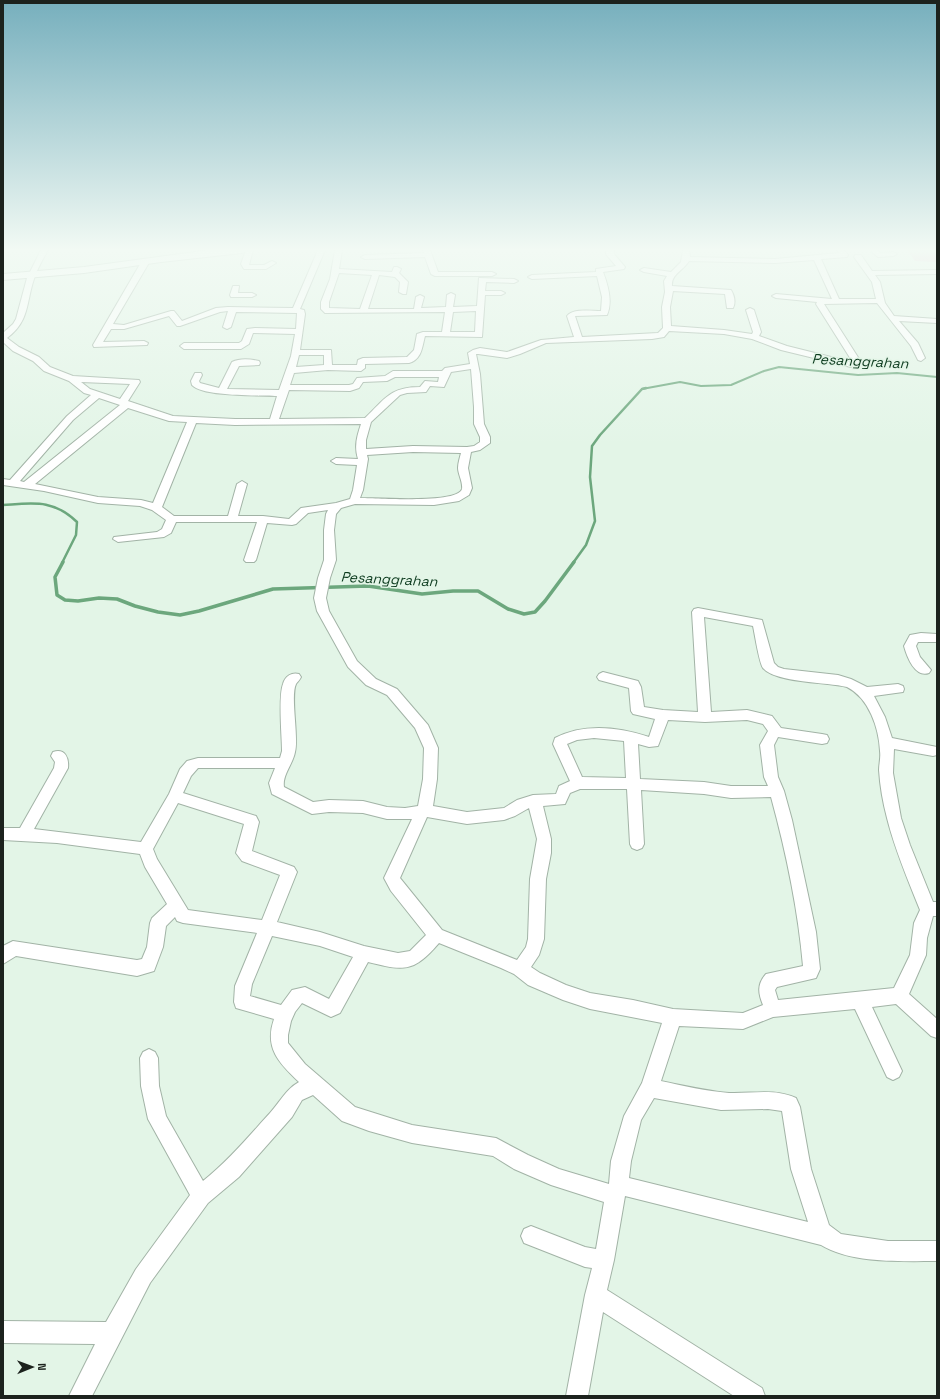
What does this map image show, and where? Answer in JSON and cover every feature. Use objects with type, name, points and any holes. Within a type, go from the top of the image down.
[{"type":"street","points":[[22,315],[15,328],[3,337],[16,349],[36,360],[47,369],[72,379],[86,391],[172,419],[192,421],[274,422],[367,421]]},
{"type":"street","points":[[114,315],[97,345],[144,343]]},
{"type":"street","points":[[108,326],[124,327],[163,315]]},
{"type":"street","points":[[173,315],[180,324],[204,315]]},
{"type":"street","points":[[227,327],[229,315]]},
{"type":"street","points":[[274,422],[283,390],[291,370],[302,315]]},
{"type":"street","points":[[446,334],[449,315]]},
{"type":"street","points":[[294,370],[328,367],[361,368],[361,362],[363,361],[409,360],[415,355],[420,347],[421,335],[479,335],[480,315]]},
{"type":"street","points":[[571,315],[579,339]]},
{"type":"street","points":[[336,461],[413,449],[467,450],[477,448],[485,443],[485,438],[479,424],[476,374],[472,353],[476,351],[508,355],[527,350],[539,342],[579,339],[652,337],[661,335],[667,328],[666,315]]},
{"type":"street","points":[[752,315],[757,332],[754,337]]},
{"type":"street","points":[[667,328],[718,332],[754,337],[784,348],[844,364],[855,364],[857,362],[827,315]]},
{"type":"street","points":[[890,315],[915,345],[921,358]]},
{"type":"street","points":[[892,318],[937,321]]},
{"type":"street","points":[[184,346],[241,346],[246,342],[250,331],[254,330],[299,332]]},
{"type":"street","points":[[295,353],[328,352],[328,367]]},
{"type":"street","points":[[222,390],[235,364],[240,362],[256,363]]},
{"type":"street","points":[[354,501],[358,490],[361,440],[367,421],[397,393],[406,390],[423,390],[428,384],[441,385],[446,371],[474,366]]},
{"type":"street","points":[[198,375],[195,381],[196,385],[201,387],[222,390],[283,390],[350,388],[356,386],[360,380],[387,378],[393,374],[444,374]]},
{"type":"street","points":[[27,485],[125,403],[136,382],[72,379]]},
{"type":"street","points":[[8,482],[70,418],[97,395]]},
{"type":"street","points":[[156,508],[192,421]]},
{"type":"street","points":[[8,482],[98,500],[141,503],[156,508],[172,519],[263,519],[290,522],[305,510],[337,506],[354,501],[434,502],[455,499],[465,493],[467,488],[463,468],[467,450]]},
{"type":"street","points":[[232,519],[242,484]]},
{"type":"street","points":[[337,506],[332,514],[329,530],[330,560],[324,578],[320,598],[323,611],[352,664],[371,682],[392,692],[421,725],[431,748],[430,778],[424,810],[392,878],[396,886],[436,935],[520,969],[534,979],[563,992],[590,1001],[633,1008],[673,1017],[743,1021],[773,1009],[899,996],[937,1030]]},
{"type":"street","points":[[118,539],[160,535],[167,531],[172,519]]},
{"type":"street","points":[[250,560],[263,519]]},
{"type":"street","points":[[705,717],[698,612],[758,623],[768,665],[772,669],[798,676],[846,681],[860,688],[871,701],[884,732],[888,750],[886,770],[891,804],[899,835],[933,910],[922,923],[918,955],[899,996]]},
{"type":"street","points":[[925,670],[914,658],[910,646],[914,638],[937,638]]},
{"type":"street","points":[[295,677],[289,684],[289,751],[276,784],[277,790],[312,808],[329,806],[363,807],[386,813],[405,814],[424,810],[467,818],[484,817],[510,812],[522,804],[533,801],[560,800],[566,788],[578,783],[704,788],[731,792],[777,791]]},
{"type":"street","points":[[603,677],[633,684],[635,687],[638,711],[663,715],[705,717],[747,715],[758,716],[767,720],[777,732],[822,739]]},
{"type":"street","points":[[863,692],[898,689]]},
{"type":"street","points":[[578,783],[562,751],[560,742],[578,734],[630,736],[653,742],[663,715]]},
{"type":"street","points":[[773,1009],[766,992],[768,984],[772,980],[810,973],[812,969],[808,932],[801,895],[777,791],[771,777],[767,745],[773,734],[777,732]]},
{"type":"street","points":[[630,736],[637,844]]},
{"type":"street","points":[[886,742],[933,751]]},
{"type":"street","points":[[24,834],[62,768],[62,760],[58,756]]},
{"type":"street","points":[[145,849],[175,796],[185,773],[192,765],[213,763],[285,763]]},
{"type":"street","points":[[175,796],[251,820],[252,822],[244,853],[247,856],[289,872],[250,972],[243,982],[242,1002],[284,1014]]},
{"type":"street","points":[[520,969],[533,950],[536,939],[538,879],[543,853],[544,839],[533,801]]},
{"type":"street","points":[[3,834],[24,834],[100,841],[145,849]]},
{"type":"street","points":[[145,849],[150,862],[183,916],[268,927],[330,943],[364,954],[399,961],[408,960],[417,954],[436,935]]},
{"type":"street","points":[[3,956],[13,948],[138,968],[148,966],[155,947],[158,923],[176,906]]},
{"type":"street","points":[[364,954],[334,1007],[331,1009],[305,995],[298,996],[284,1014],[279,1036],[281,1048],[296,1068],[344,1110],[364,1121],[412,1134],[496,1147],[521,1162],[558,1178],[825,1236],[838,1244],[888,1251],[937,1251]]},
{"type":"street","points":[[860,1000],[893,1071]]},
{"type":"street","points":[[577,1396],[595,1295],[604,1260],[617,1191],[621,1161],[633,1116],[650,1088],[673,1017]]},
{"type":"street","points":[[149,1058],[150,1086],[158,1119],[201,1196]]},
{"type":"street","points":[[80,1396],[112,1333],[144,1276],[201,1196],[232,1170],[285,1110],[296,1094],[314,1084]]},
{"type":"street","points":[[650,1088],[705,1099],[731,1102],[778,1102],[790,1104],[801,1169],[821,1231],[825,1236]]},
{"type":"street","points":[[531,1236],[585,1258],[604,1260]]},
{"type":"street","points":[[595,1295],[754,1396]]},
{"type":"street","points":[[3,1332],[112,1333]]},
{"type":"waterway","name":"Pesanggrahan","points":[[642,389],[680,382],[701,386],[731,385],[764,371],[779,367],[858,375],[897,373],[937,377]]},
{"type":"waterway","name":"Pesanggrahan","points":[[642,389],[646,388]]},
{"type":"waterway","name":"Pesanggrahan","points":[[573,563],[586,545],[595,521],[590,477],[592,446],[600,435],[642,389]]},
{"type":"waterway","name":"Pesanggrahan","points":[[3,505],[34,503],[43,504],[60,509],[77,522],[76,535],[62,563]]},
{"type":"waterway","name":"Pesanggrahan","points":[[63,562],[55,577],[57,595],[65,600],[78,601],[99,598],[117,599],[135,606],[158,612],[180,615],[199,611],[273,589],[368,586],[422,594],[453,591],[478,591],[508,609],[524,614],[535,612],[574,562]]}]
